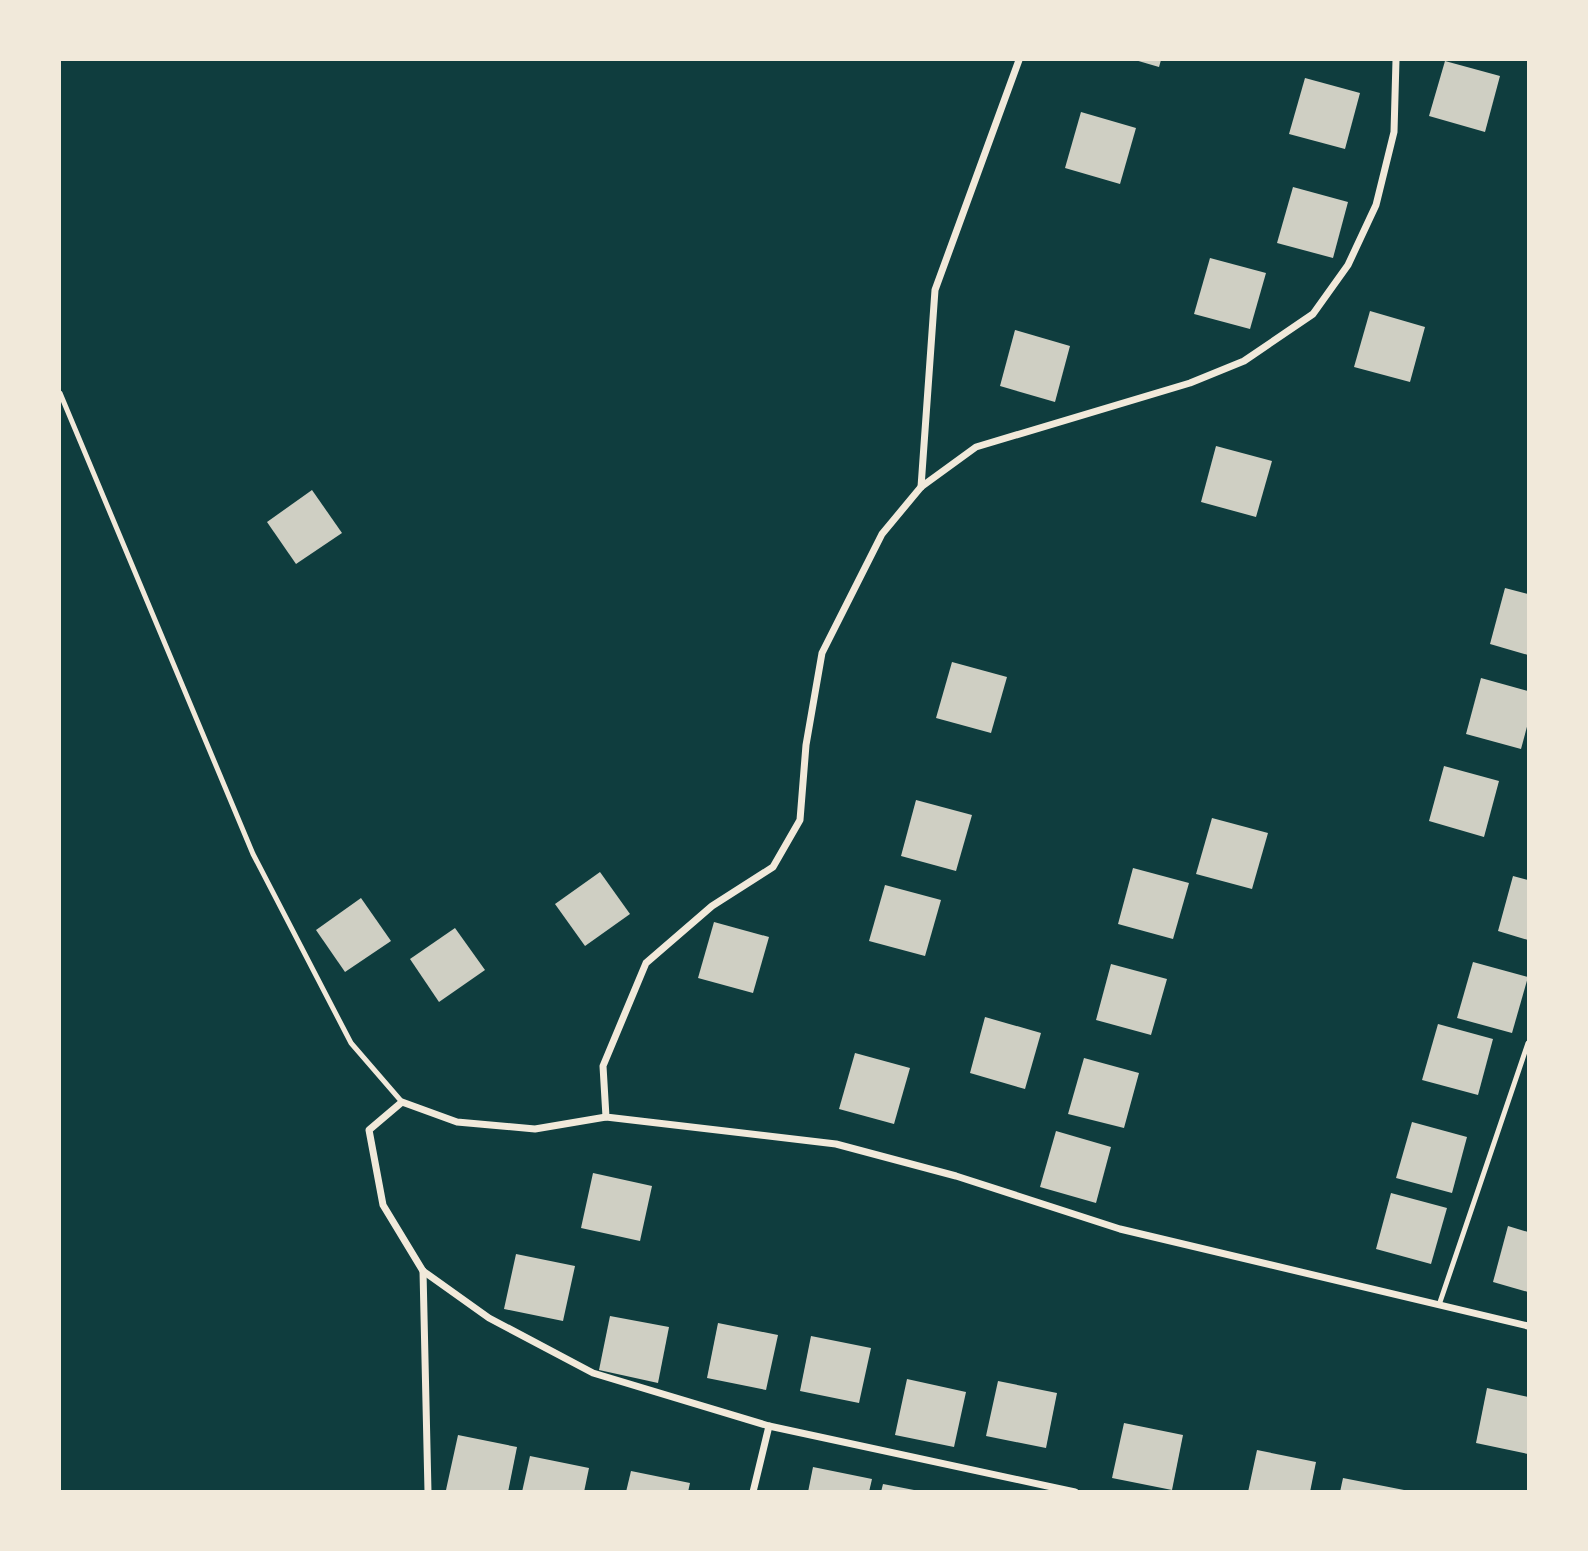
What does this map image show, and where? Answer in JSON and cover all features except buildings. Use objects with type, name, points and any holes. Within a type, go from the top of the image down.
[{"type":"street","points":[[921,487],[935,290],[1019,60]]},
{"type":"street","points":[[606,1117],[603,1066],[646,963],[712,906],[773,867],[800,820],[806,745],[822,653],[882,534],[921,487],[976,447],[1177,387],[1244,361],[1313,314],[1348,265],[1377,205],[1394,132],[1396,60]]},
{"type":"street","points":[[1075,1492],[769,1426],[593,1373],[489,1318],[423,1271],[383,1205],[369,1130],[402,1102],[457,1122],[535,1129],[606,1117],[836,1144],[956,1175],[1120,1229],[1528,1326]]},
{"type":"street","points":[[423,1271],[428,1492]]},
{"type":"street","points":[[753,1492],[769,1426]]},
{"type":"lane","points":[[60,393],[253,854],[351,1043],[402,1102]]},
{"type":"lane","points":[[1439,1305],[1528,1043]]}]
